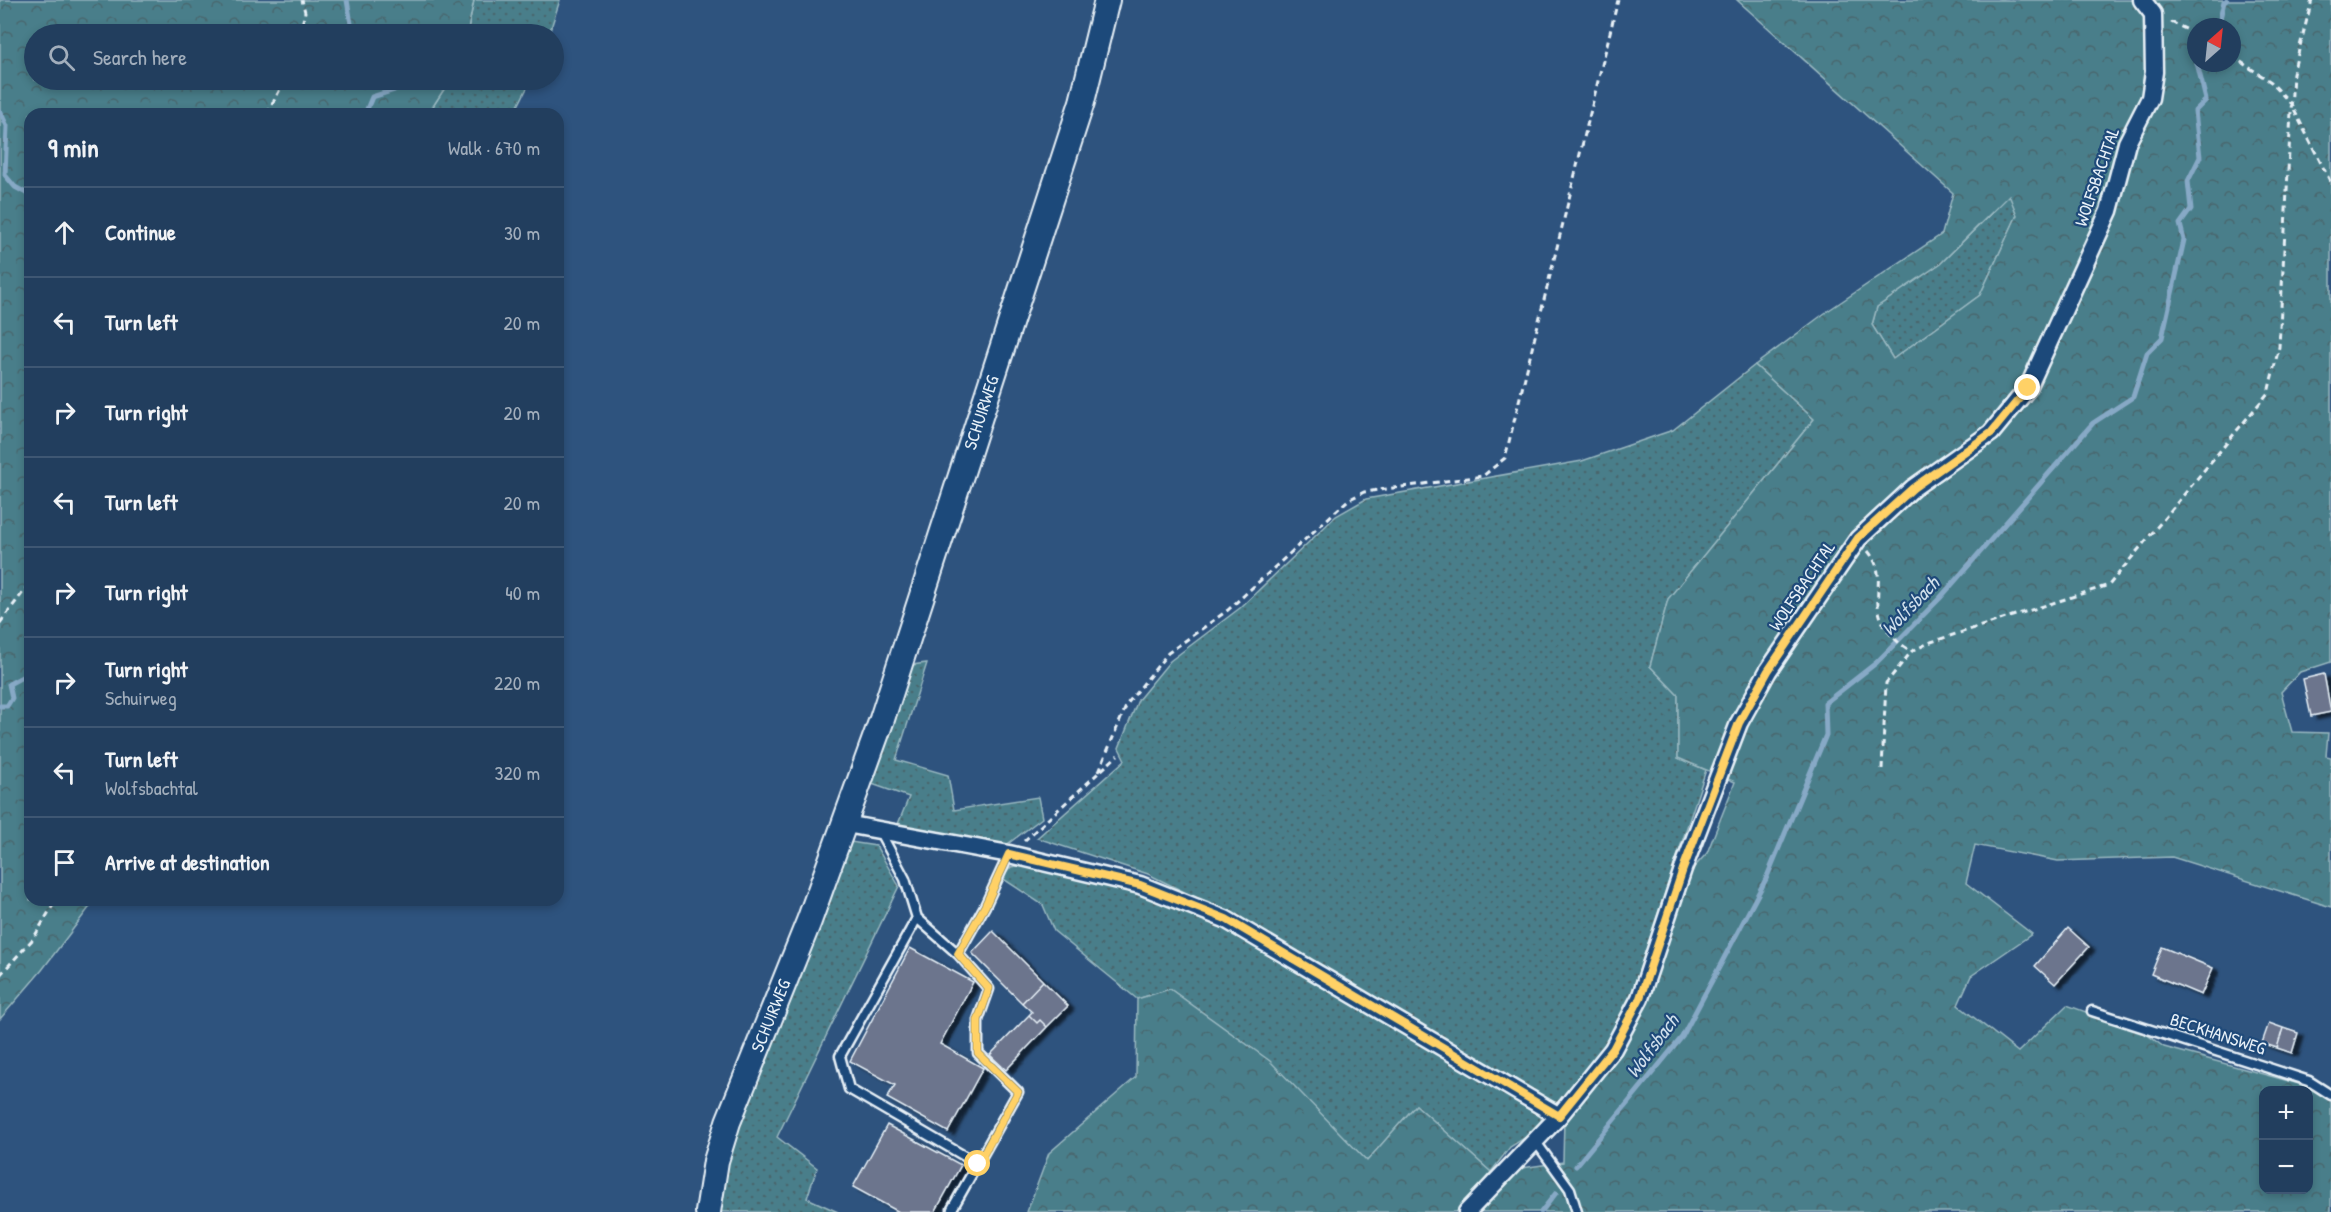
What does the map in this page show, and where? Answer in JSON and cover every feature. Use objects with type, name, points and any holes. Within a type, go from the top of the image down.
[{"type":"main road","name":"SCHUIRWEG","points":[[708,1212],[716,1161],[728,1122],[805,932],[846,824],[882,719],[1082,102],[1099,42],[1107,0]]},
{"type":"street","name":"WOLFSBACHTAL","points":[[1467,1212],[1536,1142],[1613,1049],[1640,998],[1683,869],[1739,723],[1768,671],[1858,538],[1913,488],[1991,433],[2028,388],[2109,211],[2127,142],[2150,98],[2154,72],[2153,14],[2142,0]]},
{"type":"street","points":[[846,824],[1009,854],[1140,885],[1226,919],[1559,1116]]},
{"type":"lane","points":[[880,831],[905,879],[917,918],[958,954],[989,989],[978,1020],[978,1053],[1018,1092],[952,1209]]},
{"type":"lane","points":[[958,954],[985,906],[1009,854]]},
{"type":"lane","points":[[917,918],[840,1056],[849,1089],[978,1164]]},
{"type":"lane","name":"BECKHANSWEG","points":[[2092,1011],[2309,1081],[2331,1095]]},
{"type":"lane","points":[[1536,1142],[1570,1189],[1576,1212]]},
{"type":"path","points":[[302,0],[305,12],[302,24]]},
{"type":"path","points":[[1099,771],[1127,704],[1168,653],[1228,610],[1348,500],[1364,492],[1483,476],[1505,458],[1618,0]]},
{"type":"path","points":[[1882,769],[1886,683],[1912,651],[1931,642],[2109,585],[2268,393],[2279,347],[2293,73],[2312,0]]},
{"type":"path","points":[[2241,62],[2271,82],[2291,104],[2331,183]]},
{"type":"path","points":[[270,108],[280,90]]},
{"type":"path","points":[[1858,538],[1874,558],[1880,575],[1879,611],[1886,629],[1904,647],[1912,651]]},
{"type":"path","points":[[0,623],[24,591]]},
{"type":"path","points":[[1009,854],[1118,755]]},
{"type":"path","points":[[0,975],[33,939],[52,906]]},
{"type":"green space","points":[[0,0],[474,0],[469,24],[24,24],[24,90],[444,90],[432,108],[24,108],[24,906],[90,906],[42,970],[0,1019]]},
{"type":"green space","points":[[474,0],[560,0],[552,24],[469,24]]},
{"type":"green space","points":[[1737,0],[2331,0],[2331,662],[2300,672],[2281,692],[2292,732],[2328,733],[2326,756],[2331,757],[2331,907],[2172,857],[2058,861],[1975,845],[1966,883],[2032,934],[1971,976],[1958,1005],[2018,1052],[2067,1005],[2146,1034],[2164,1047],[2305,1086],[2259,1086],[2259,1194],[2313,1194],[2313,1090],[2331,1098],[2331,1212],[1475,1212],[1483,1202],[1522,1168],[1563,1162],[1564,1120],[1616,1059],[1646,1003],[1688,874],[1707,853],[1735,782],[1678,758],[1678,695],[1650,666],[1668,599],[1814,419],[1755,365],[1829,310],[1942,234],[1953,193]],"holes":[[[2009,195],[2017,215],[1980,295],[1893,359],[1872,325],[1877,307],[1941,263]]]},
{"type":"green space","points":[[444,90],[526,90],[517,108],[432,108]]},
{"type":"green space","points":[[2010,195],[2017,215],[1980,295],[1893,359],[1872,325],[1877,307],[1941,263]]},
{"type":"green space","points":[[1755,365],[1814,419],[1668,599],[1650,666],[1678,695],[1678,758],[1706,770],[1626,1010],[1596,1059],[1558,1102],[1544,1103],[1229,914],[1148,874],[1037,838],[1125,760],[1119,748],[1138,700],[1170,661],[1240,608],[1336,516],[1366,499],[1582,461],[1673,430]]},
{"type":"green space","points":[[927,663],[896,760],[948,775],[954,810],[1038,797],[1042,818],[1005,846],[898,824],[909,797],[872,784],[912,665]]},
{"type":"green space","points":[[850,842],[876,846],[899,886],[777,1137],[817,1168],[807,1198],[838,1212],[720,1212],[721,1193],[733,1144]]},
{"type":"green space","points":[[1026,864],[1143,891],[1223,925],[1455,1062],[1541,1117],[1542,1127],[1510,1147],[1491,1172],[1416,1105],[1367,1161],[1269,1061],[1170,989],[1137,999],[1054,931],[1043,905],[1002,878],[1011,867]]},
{"type":"green space","points":[[1170,989],[1270,1061],[1367,1161],[1416,1105],[1491,1172],[1458,1212],[1027,1212],[1049,1153],[1136,1077],[1137,999]]},
{"type":"building","points":[[2324,674],[2331,712],[2311,716],[2303,679]]},
{"type":"building","points":[[2068,928],[2089,947],[2055,984],[2035,966]]},
{"type":"building","points":[[993,931],[1043,981],[1022,1003],[972,953]]},
{"type":"building","points":[[2162,947],[2213,968],[2201,995],[2151,974]]},
{"type":"building","points":[[910,948],[973,982],[940,1044],[983,1068],[948,1132],[887,1098],[895,1085],[850,1061]]},
{"type":"building","points":[[1043,981],[1068,1006],[1047,1027],[1040,1020],[1037,1023],[1029,1015],[1032,1012],[1022,1003]]},
{"type":"building","points":[[1029,1015],[1037,1023],[1040,1020],[1047,1027],[1006,1070],[990,1055]]},
{"type":"building","points":[[2269,1023],[2283,1028],[2277,1048],[2262,1043]]},
{"type":"building","points":[[2283,1028],[2298,1033],[2292,1053],[2277,1048]]},
{"type":"building","points":[[887,1125],[961,1165],[935,1212],[899,1212],[853,1187]]},
{"type":"waterway","points":[[347,0],[351,24]]},
{"type":"waterway","name":"Wolfsbach","points":[[2220,18],[2224,2],[2227,0]]},
{"type":"waterway","name":"Wolfsbach","points":[[1576,1166],[1682,1037],[1766,879],[1826,735],[1825,703],[1876,663],[1940,598],[2093,423],[2133,397],[2147,353],[2162,338],[2184,240],[2180,224],[2191,209],[2188,181],[2200,157],[2195,111],[2206,100],[2199,72]]},
{"type":"waterway","points":[[367,108],[372,97],[394,90]]},
{"type":"waterway","points":[[0,111],[7,126],[5,175],[15,187],[24,192]]},
{"type":"waterway","points":[[0,706],[7,706],[12,698],[9,684],[24,676]]},
{"type":"waterway","name":"Wolfsbach","points":[[1541,1212],[1556,1193]]},
{"type":"route","points":[[978,1164],[1018,1092],[978,1053],[978,1020],[989,989],[958,954],[985,906],[1009,854],[1140,885],[1226,919],[1559,1116],[1613,1049],[1640,998],[1683,869],[1739,723],[1768,671],[1858,538],[1913,488],[1991,433],[2028,388]]}]
